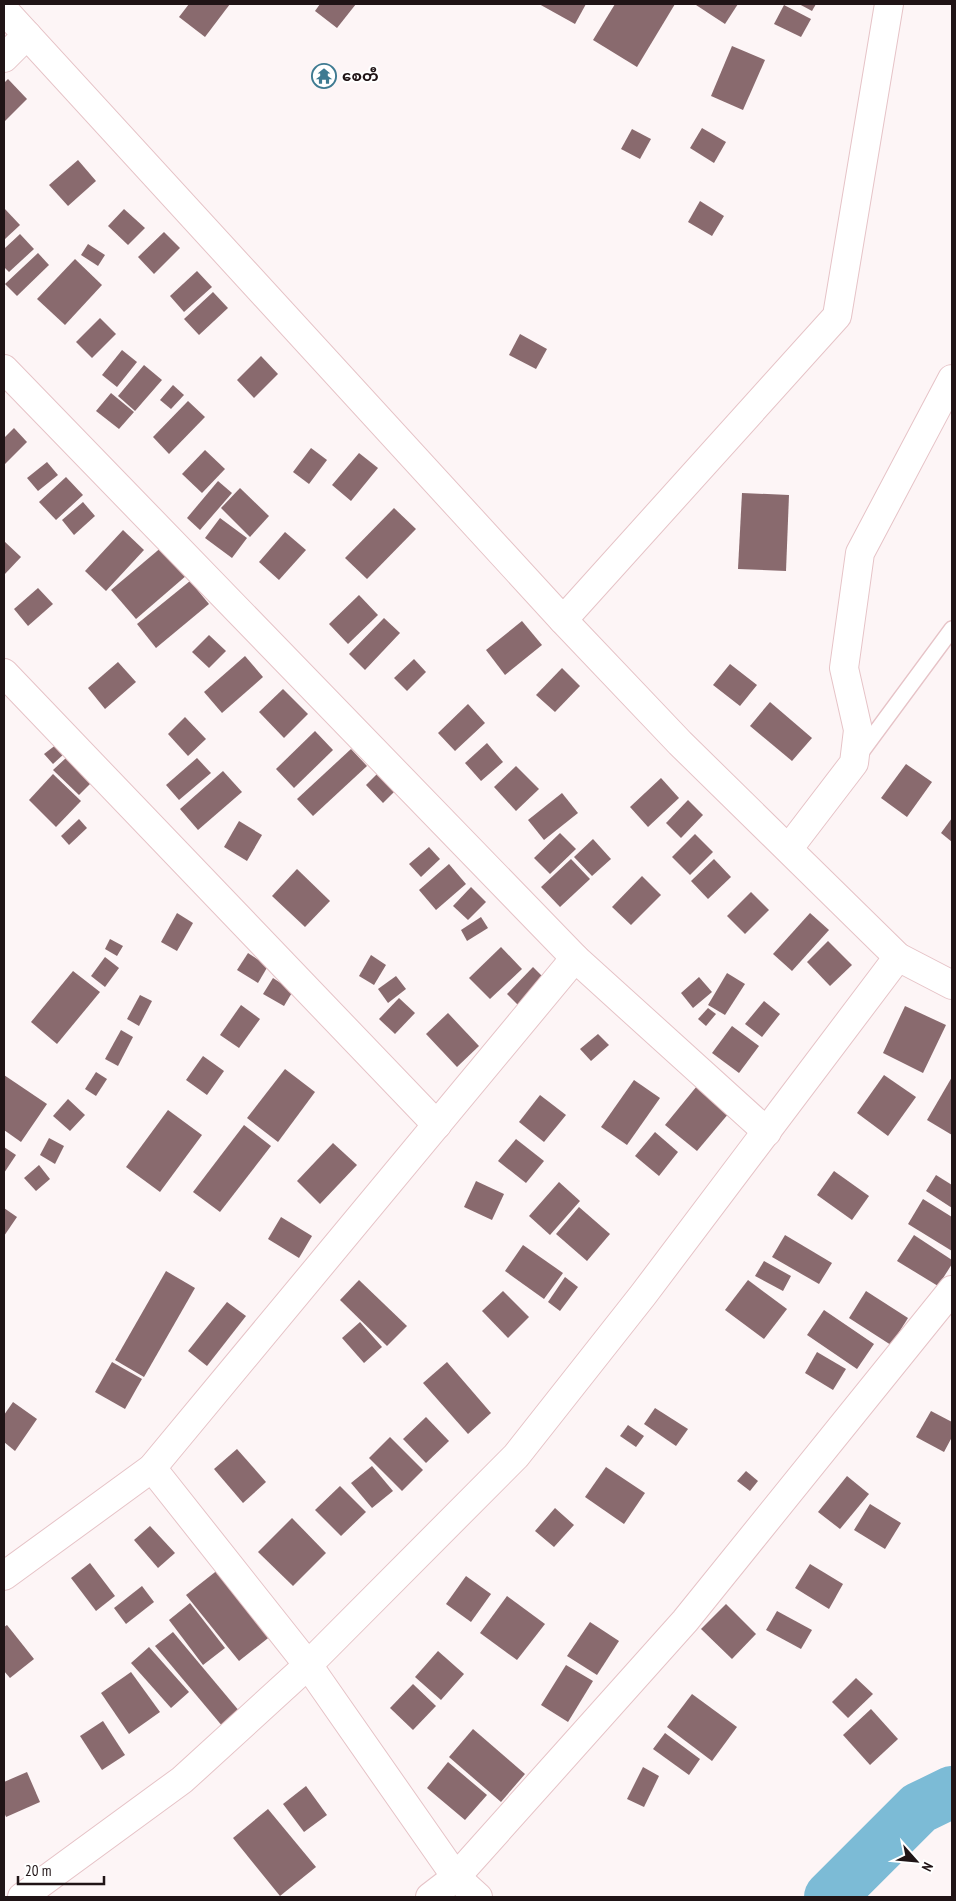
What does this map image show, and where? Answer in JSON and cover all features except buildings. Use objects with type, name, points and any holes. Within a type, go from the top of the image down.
[{"type":"street","points":[[563,620],[837,316],[889,4]]},
{"type":"street","points":[[4,10],[563,620],[680,743],[898,957],[952,985]]},
{"type":"street","points":[[4,58],[27,35]]},
{"type":"street","points":[[4,369],[574,958],[767,1132]]},
{"type":"street","points":[[789,848],[854,763],[858,730],[844,668],[860,553],[952,379]]},
{"type":"street","points":[[4,673],[437,1125]]},
{"type":"street","points":[[22,1897],[182,1780],[308,1665],[516,1456],[643,1295],[898,957]]},
{"type":"street","points":[[4,1576],[152,1468],[574,958]]},
{"type":"street","points":[[430,1897],[456,1877],[685,1621],[952,1290]]},
{"type":"street","points":[[152,1468],[308,1665],[456,1877],[478,1897]]},
{"type":"lane","points":[[854,763],[952,629]]},
{"type":"waterway","points":[[830,1897],[919,1808],[952,1792]]},
{"type":"place","name":"စေတီ","points":[[324,76]]}]
